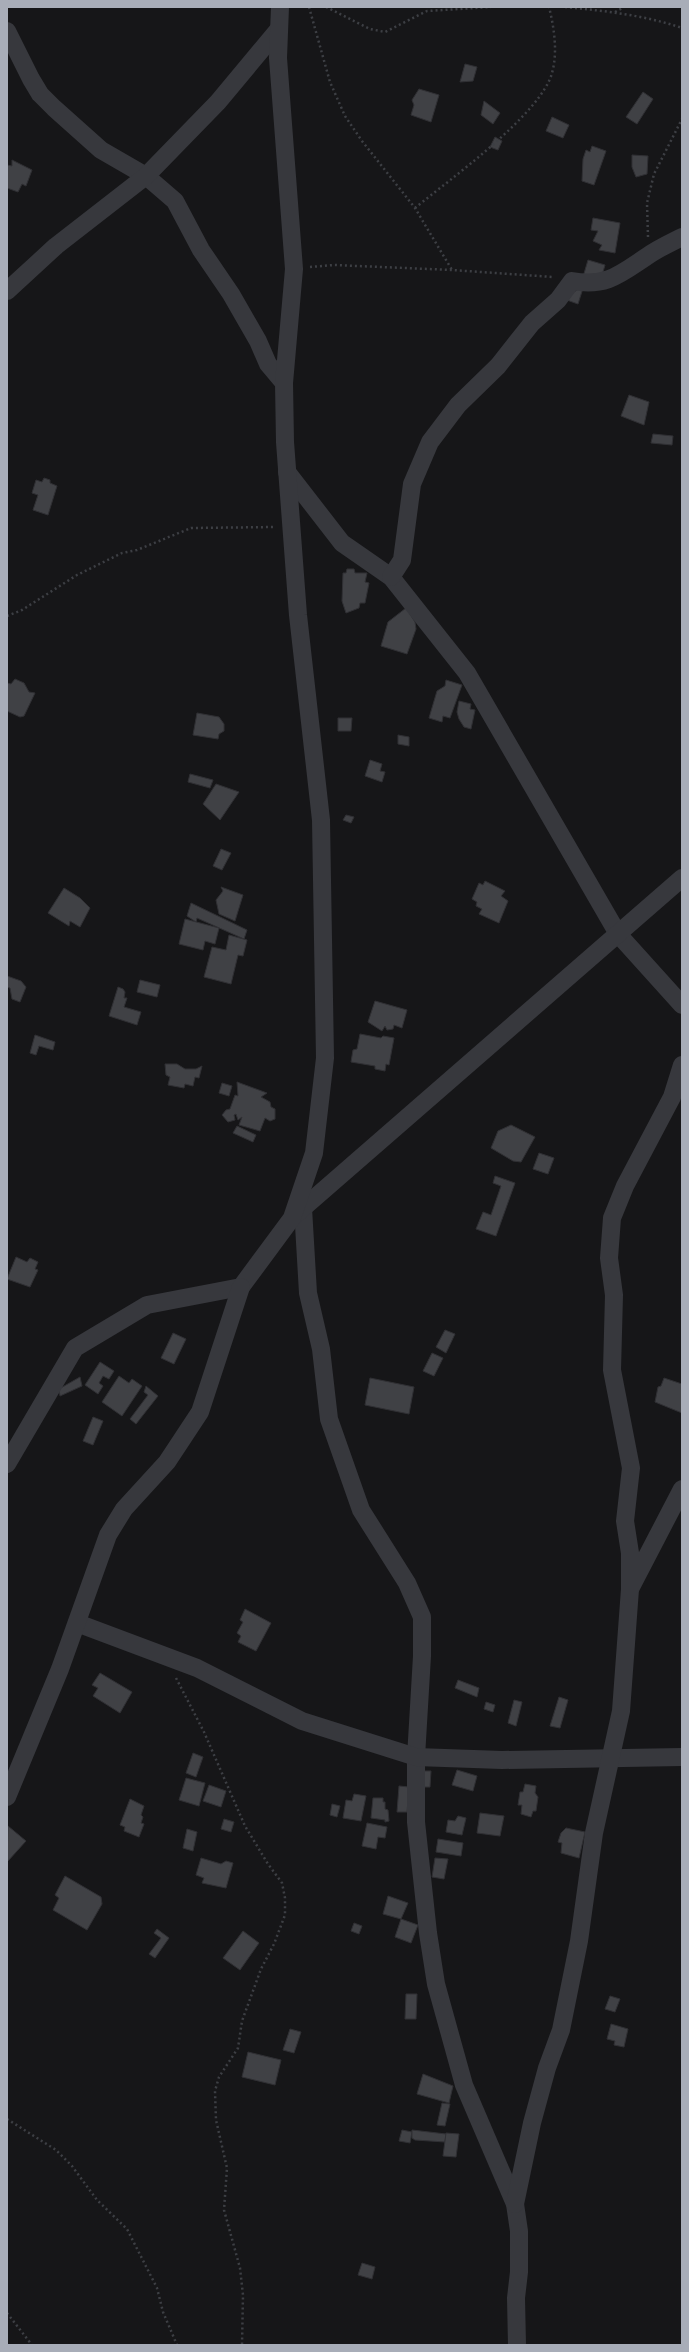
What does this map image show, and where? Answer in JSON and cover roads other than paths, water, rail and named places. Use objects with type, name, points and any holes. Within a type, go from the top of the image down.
[{"type":"street","points":[[280,7],[278,58],[294,269],[284,383],[287,472],[298,615],[321,820],[325,1058],[314,1153],[298,1213],[308,1293],[321,1349],[329,1419],[361,1510],[407,1583],[422,1617],[422,1656],[416,1757],[416,1822],[428,1933],[436,1984],[464,2085],[515,2204],[519,2231],[519,2272],[516,2298],[517,2345]]},
{"type":"street","points":[[7,291],[56,246],[146,176],[218,102],[278,30]]},
{"type":"street","points":[[7,31],[40,94],[101,150],[146,176],[175,201],[201,250],[235,301],[268,364],[284,383]]},
{"type":"street","points":[[391,577],[402,560],[412,484],[430,442],[458,405],[498,366],[532,323],[558,300],[572,281],[587,284],[603,282],[622,274],[648,256],[682,237]]},
{"type":"street","points":[[287,472],[342,544],[391,577],[467,673],[618,934],[682,1005]]},
{"type":"street","points":[[7,1797],[77,1623],[108,1535],[124,1509],[167,1462],[200,1412],[241,1287],[298,1213],[682,878]]},
{"type":"street","points":[[515,2204],[534,2116],[547,2068],[561,2030],[568,1997],[594,1833],[621,1711],[630,1589],[630,1553],[625,1521],[631,1468],[612,1370],[614,1295],[609,1258],[612,1218],[625,1186],[672,1097],[682,1065]]},
{"type":"street","points":[[7,1464],[75,1348],[147,1305],[241,1287]]},
{"type":"street","points":[[630,1589],[682,1489]]},
{"type":"street","points":[[77,1623],[197,1668],[302,1721],[416,1757],[502,1760],[682,1757]]}]
